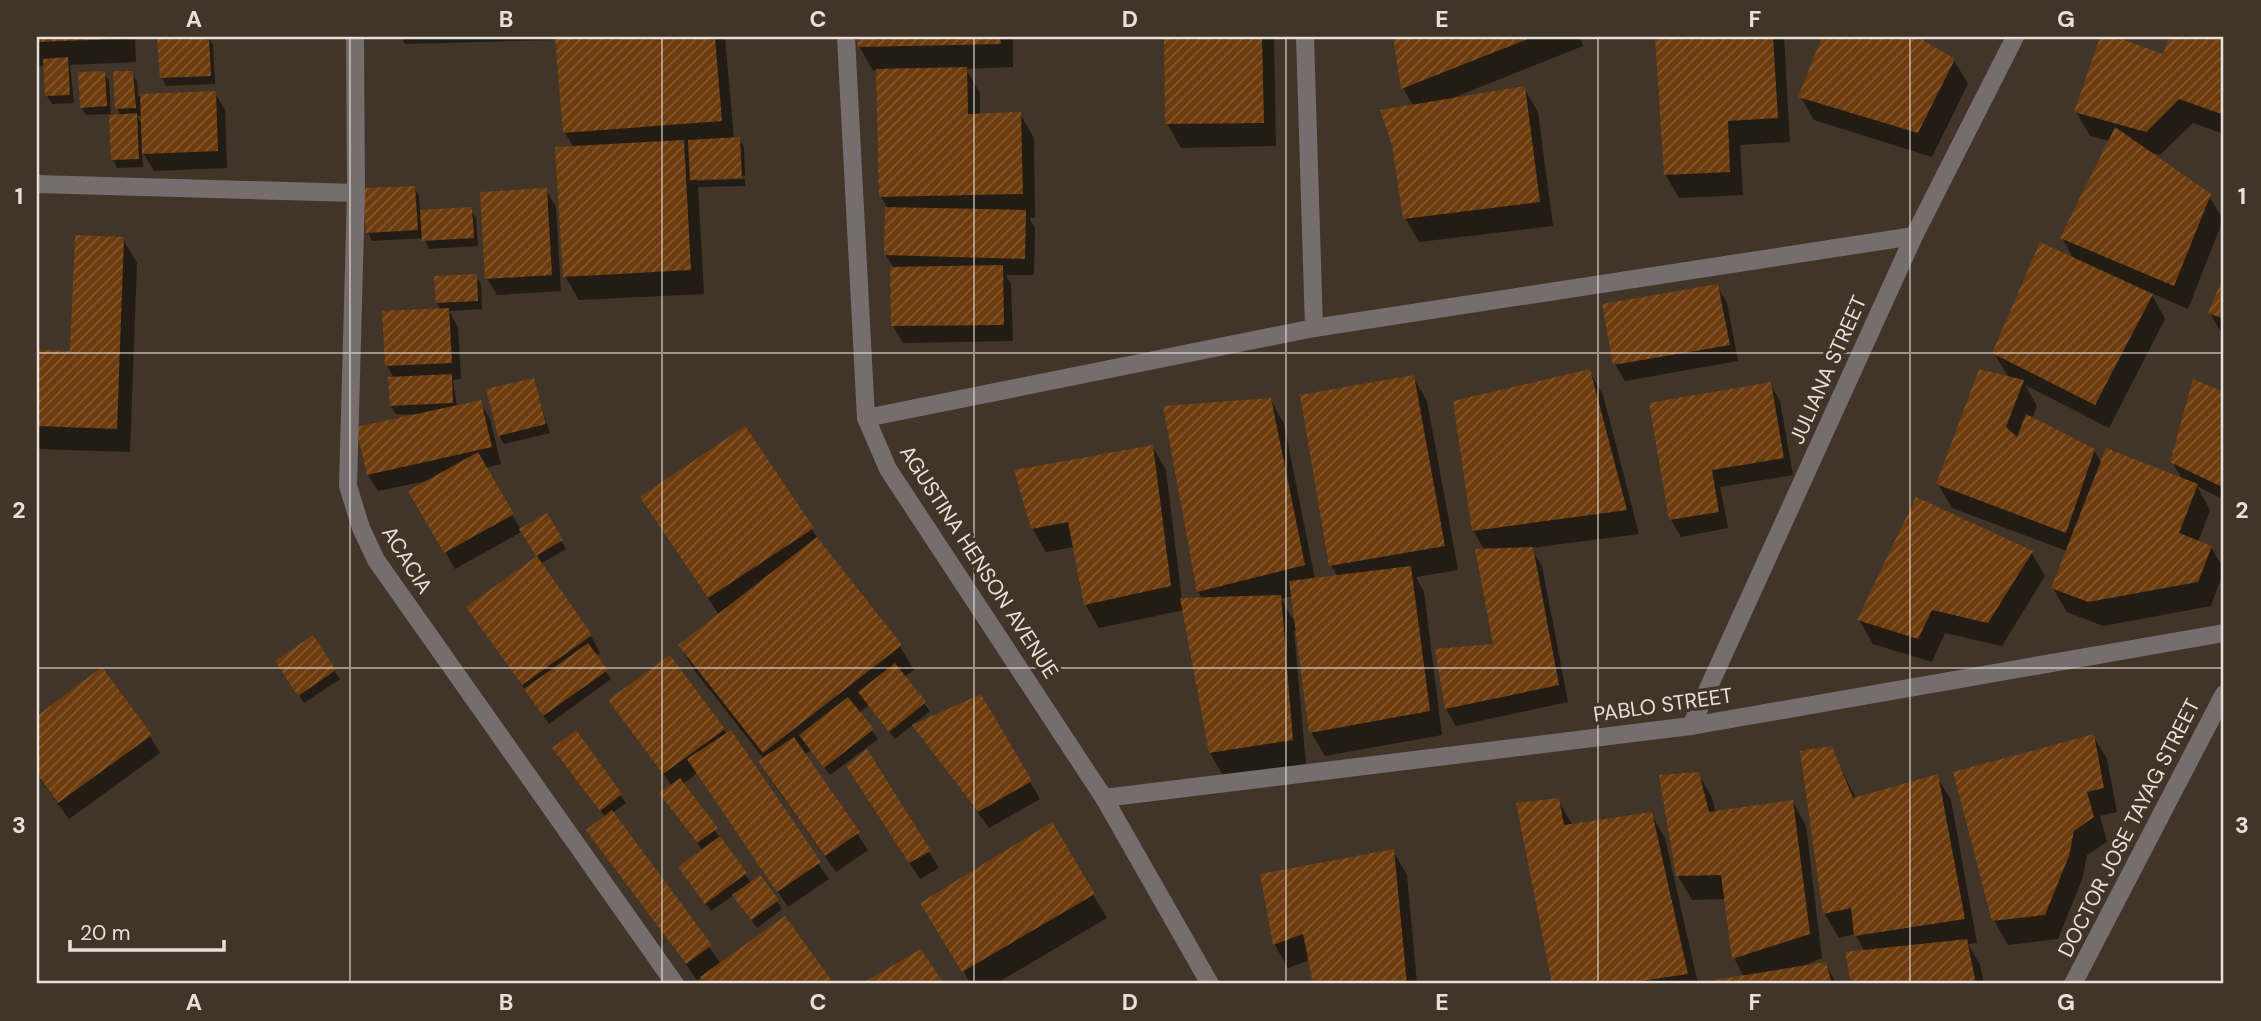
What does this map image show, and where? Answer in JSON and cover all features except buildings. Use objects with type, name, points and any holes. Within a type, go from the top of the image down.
[{"type":"street","name":"ACACIA","points":[[355,37],[356,193],[348,486],[361,528],[376,560],[675,984]]},
{"type":"street","name":"AGUSTINA HENSON AVENUE","points":[[846,37],[866,418],[888,469],[1104,798],[1210,984]]},
{"type":"street","points":[[1305,37],[1314,328]]},
{"type":"street","name":"JULIANA STREET","points":[[1691,726],[1914,236],[2015,37]]},
{"type":"street","points":[[37,184],[356,193]]},
{"type":"street","points":[[866,418],[1314,328],[1914,236]]},
{"type":"street","name":"PABLO STREET","points":[[1104,798],[1691,726],[2224,633]]},
{"type":"street","name":"DOCTOR JOSE TAYAG STREET","points":[[2073,984],[2224,694]]}]
